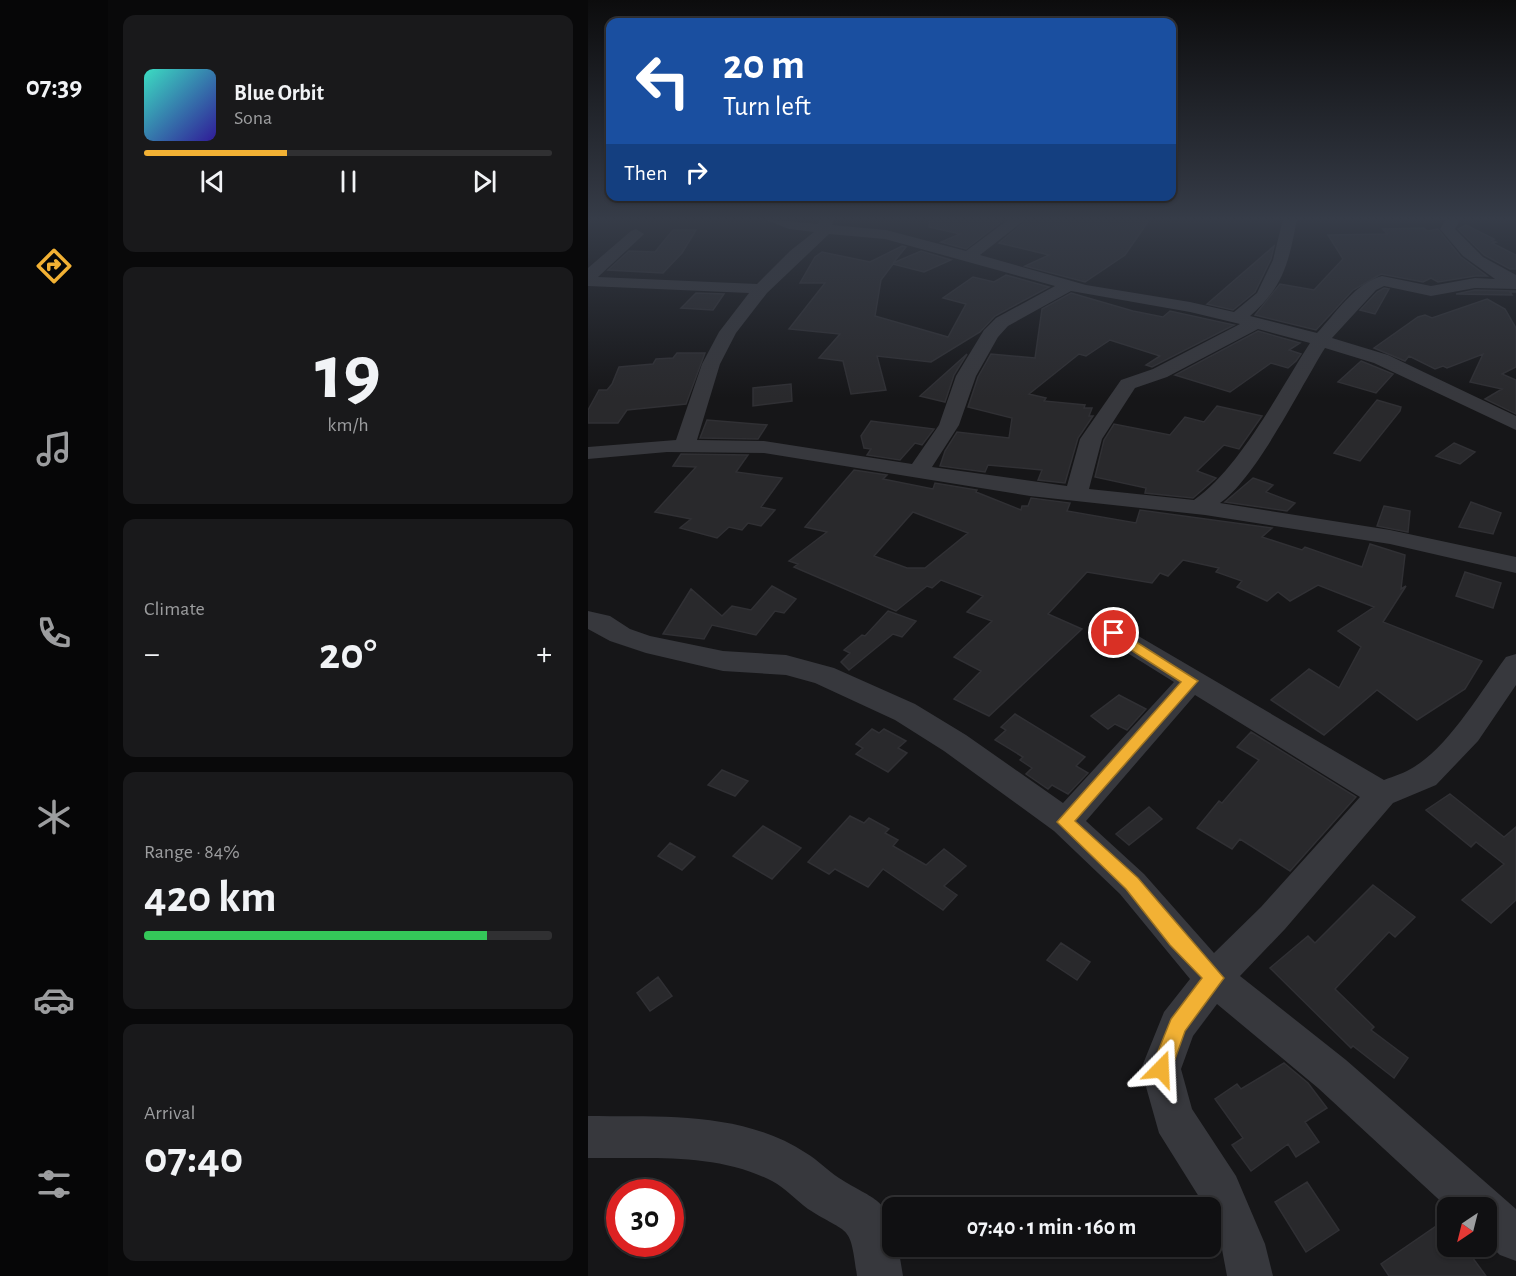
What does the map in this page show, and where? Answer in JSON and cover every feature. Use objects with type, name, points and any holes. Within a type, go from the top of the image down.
[{"type":"street","points":[[588,279],[761,289]]},
{"type":"street","points":[[684,446],[711,364],[728,332],[771,279]]},
{"type":"street","points":[[1043,279],[1068,286],[1247,320],[1381,358],[1516,424]]},
{"type":"street","points":[[1076,495],[1091,439],[1128,384],[1160,373],[1247,320],[1264,296],[1272,279]]},
{"type":"street","points":[[1198,508],[1221,492],[1248,458],[1320,341],[1360,296],[1379,281],[1428,291],[1475,283],[1516,282]]},
{"type":"street","points":[[918,471],[949,425],[966,376],[990,334],[1002,322],[1068,286]]},
{"type":"street","points":[[588,453],[684,446],[764,447],[1076,495],[1198,508],[1390,537],[1512,568]]},
{"type":"street","points":[[588,620],[601,622],[620,635],[646,644],[723,661],[786,665],[824,675],[905,712],[955,743],[1065,822],[1132,884],[1177,939],[1214,978],[1332,1074],[1469,1197]]},
{"type":"street","points":[[1114,633],[1382,794]]},
{"type":"street","points":[[1250,1276],[1243,1244],[1221,1191],[1174,1118],[1161,1069],[1178,1025],[1214,978],[1273,918],[1382,794],[1425,776],[1444,759],[1467,733],[1516,664]]},
{"type":"street","points":[[1065,822],[1191,681]]},
{"type":"street","points":[[588,1137],[702,1139],[755,1150],[790,1167],[824,1194],[859,1213],[873,1229],[880,1276]]},
{"type":"street","points":[[1497,1222],[1516,1239]]},
{"type":"building","points":[[803,279],[882,279],[875,316],[948,337],[966,304],[943,298],[971,279],[994,282],[1000,279],[1019,279],[1049,287],[995,316],[980,332],[931,362],[877,356],[886,390],[851,394],[843,361],[819,358],[840,334],[789,329],[825,283],[800,283]]},
{"type":"building","points":[[1072,279],[1090,279],[1085,282]]},
{"type":"building","points":[[1236,279],[1262,279],[1255,292],[1233,310],[1207,304]]},
{"type":"building","points":[[1325,279],[1373,279],[1353,290],[1316,330],[1255,315],[1280,284],[1314,290]]},
{"type":"building","points":[[1405,279],[1430,279],[1423,282]]},
{"type":"building","points":[[1432,279],[1459,279],[1438,282]]},
{"type":"building","points":[[1384,288],[1389,289],[1375,314],[1360,310],[1377,292]]},
{"type":"building","points":[[1475,290],[1516,292],[1510,292],[1512,295],[1456,294]]},
{"type":"building","points":[[696,293],[724,294],[713,310],[681,308]]},
{"type":"building","points":[[1071,293],[1163,317],[1170,311],[1234,325],[1152,367],[1146,365],[1160,356],[1110,340],[1086,356],[1079,354],[1029,394],[1046,398],[1044,401],[1085,405],[1084,408],[1092,408],[1089,416],[1093,416],[1078,438],[1065,483],[1038,480],[1042,470],[988,465],[985,472],[940,466],[945,451],[957,432],[1009,438],[1012,418],[968,407],[978,377],[991,354],[1035,358],[1042,309]]},
{"type":"building","points":[[1487,299],[1505,309],[1516,328],[1516,367],[1502,374],[1516,380],[1516,414],[1485,399],[1502,389],[1470,382],[1483,354],[1447,368],[1443,366],[1435,369],[1409,356],[1405,361],[1374,348],[1418,317],[1425,315],[1432,318]]},
{"type":"building","points":[[1258,331],[1300,343],[1289,350],[1301,354],[1288,368],[1271,363],[1230,392],[1175,375]]},
{"type":"building","points":[[677,353],[705,353],[686,404],[627,410],[618,423],[588,423],[588,410],[599,390],[607,390],[619,367],[653,364],[656,359],[673,358]]},
{"type":"building","points":[[967,354],[954,375],[945,402],[920,396]]},
{"type":"building","points":[[1361,361],[1393,374],[1376,393],[1338,382]]},
{"type":"building","points":[[791,384],[792,401],[753,406],[753,388]]},
{"type":"building","points":[[1377,400],[1401,407],[1400,411],[1360,461],[1334,453]]},
{"type":"building","points":[[1217,406],[1262,416],[1239,449],[1224,445],[1197,471],[1216,478],[1193,498],[1145,493],[1146,488],[1095,477],[1104,440],[1114,424],[1170,435],[1185,417],[1204,422]]},
{"type":"building","points":[[707,420],[767,425],[758,439],[700,438]]},
{"type":"building","points":[[871,421],[934,429],[922,445],[915,443],[900,460],[867,455],[871,449],[864,448],[861,436]]},
{"type":"building","points":[[1454,443],[1475,452],[1460,464],[1436,456]]},
{"type":"building","points":[[681,454],[748,455],[736,472],[782,478],[761,507],[775,510],[761,526],[748,523],[742,530],[729,527],[717,538],[680,528],[691,519],[655,512],[696,467],[673,466]]},
{"type":"building","points":[[854,470],[887,475],[883,479],[933,489],[935,483],[977,490],[976,492],[1021,510],[1022,506],[1028,506],[1031,498],[1070,503],[1067,511],[1136,523],[1140,510],[1272,528],[1262,537],[1302,550],[1305,547],[1362,567],[1370,544],[1405,555],[1401,589],[1406,586],[1383,622],[1482,661],[1465,689],[1417,720],[1377,690],[1324,735],[1271,700],[1309,669],[1339,688],[1361,647],[1338,631],[1374,607],[1318,585],[1290,601],[1278,592],[1267,601],[1237,587],[1242,581],[1216,572],[1219,568],[1183,560],[1168,576],[1160,573],[1152,583],[1087,572],[1048,614],[1082,629],[989,716],[954,699],[981,671],[954,657],[992,621],[967,612],[983,596],[941,580],[932,588],[927,586],[896,611],[794,567],[798,564],[789,561],[827,532],[805,527]],"holes":[[[913,512],[968,533],[925,568],[907,568],[874,556]]]},
{"type":"building","points":[[1253,478],[1273,485],[1266,492],[1295,503],[1287,511],[1225,502]]},
{"type":"building","points":[[1471,502],[1501,513],[1493,534],[1459,527]]},
{"type":"building","points":[[1384,506],[1410,511],[1408,532],[1377,526]]},
{"type":"building","points":[[1465,572],[1501,583],[1493,608],[1456,596]]},
{"type":"building","points":[[772,586],[796,599],[784,613],[775,611],[756,635],[712,625],[704,639],[663,634],[691,589],[722,616],[732,606],[751,610]]},
{"type":"building","points":[[888,611],[916,621],[902,637],[893,634],[849,670],[841,662],[850,653],[844,650],[862,635],[865,636]]},
{"type":"building","points":[[1119,695],[1146,709],[1127,730],[1115,724],[1108,729],[1091,716]]},
{"type":"building","points":[[1015,714],[1085,757],[1076,766],[1088,773],[1068,794],[1052,785],[1048,789],[1026,774],[1032,768],[1020,760],[1023,757],[995,740],[1006,730],[1001,727]]},
{"type":"building","points":[[872,729],[879,733],[884,729],[906,741],[898,748],[907,753],[888,772],[856,754],[863,748],[856,744]]},
{"type":"building","points":[[1251,732],[1356,797],[1290,871],[1240,839],[1232,849],[1197,828],[1219,801],[1222,803],[1259,760],[1237,747]]},
{"type":"building","points":[[722,770],[748,781],[735,796],[708,785]]},
{"type":"building","points":[[1450,794],[1504,837],[1516,827],[1516,900],[1491,923],[1462,900],[1504,864],[1476,842],[1471,847],[1426,810]]},
{"type":"building","points":[[1149,807],[1162,819],[1129,845],[1116,834]]},
{"type":"building","points":[[850,816],[864,823],[869,818],[889,829],[885,833],[898,840],[893,846],[926,865],[944,849],[966,866],[944,886],[957,895],[943,910],[883,869],[868,887],[835,869],[829,874],[808,862]]},
{"type":"building","points":[[763,826],[801,848],[772,879],[733,856]]},
{"type":"building","points":[[670,843],[695,857],[682,870],[658,856]]},
{"type":"building","points":[[1373,885],[1415,917],[1395,937],[1389,932],[1335,989],[1374,1027],[1371,1030],[1408,1058],[1394,1078],[1353,1046],[1351,1048],[1270,968],[1308,936],[1315,943]]},
{"type":"building","points":[[1061,943],[1090,962],[1077,980],[1047,960]]},
{"type":"building","points":[[658,977],[672,996],[650,1011],[637,993]]},
{"type":"building","points":[[1284,1063],[1308,1083],[1327,1108],[1305,1122],[1319,1142],[1296,1157],[1288,1144],[1251,1171],[1232,1145],[1243,1138],[1215,1099],[1237,1084],[1241,1089]]},
{"type":"building","points":[[1307,1182],[1339,1230],[1306,1252],[1275,1202]]},
{"type":"building","points":[[1437,1226],[1437,1257],[1472,1257],[1486,1276],[1389,1276],[1381,1264]]},
{"type":"route","points":[[1114,633],[1191,681],[1065,822],[1132,884],[1177,939],[1214,978],[1178,1025],[1161,1069]]}]
